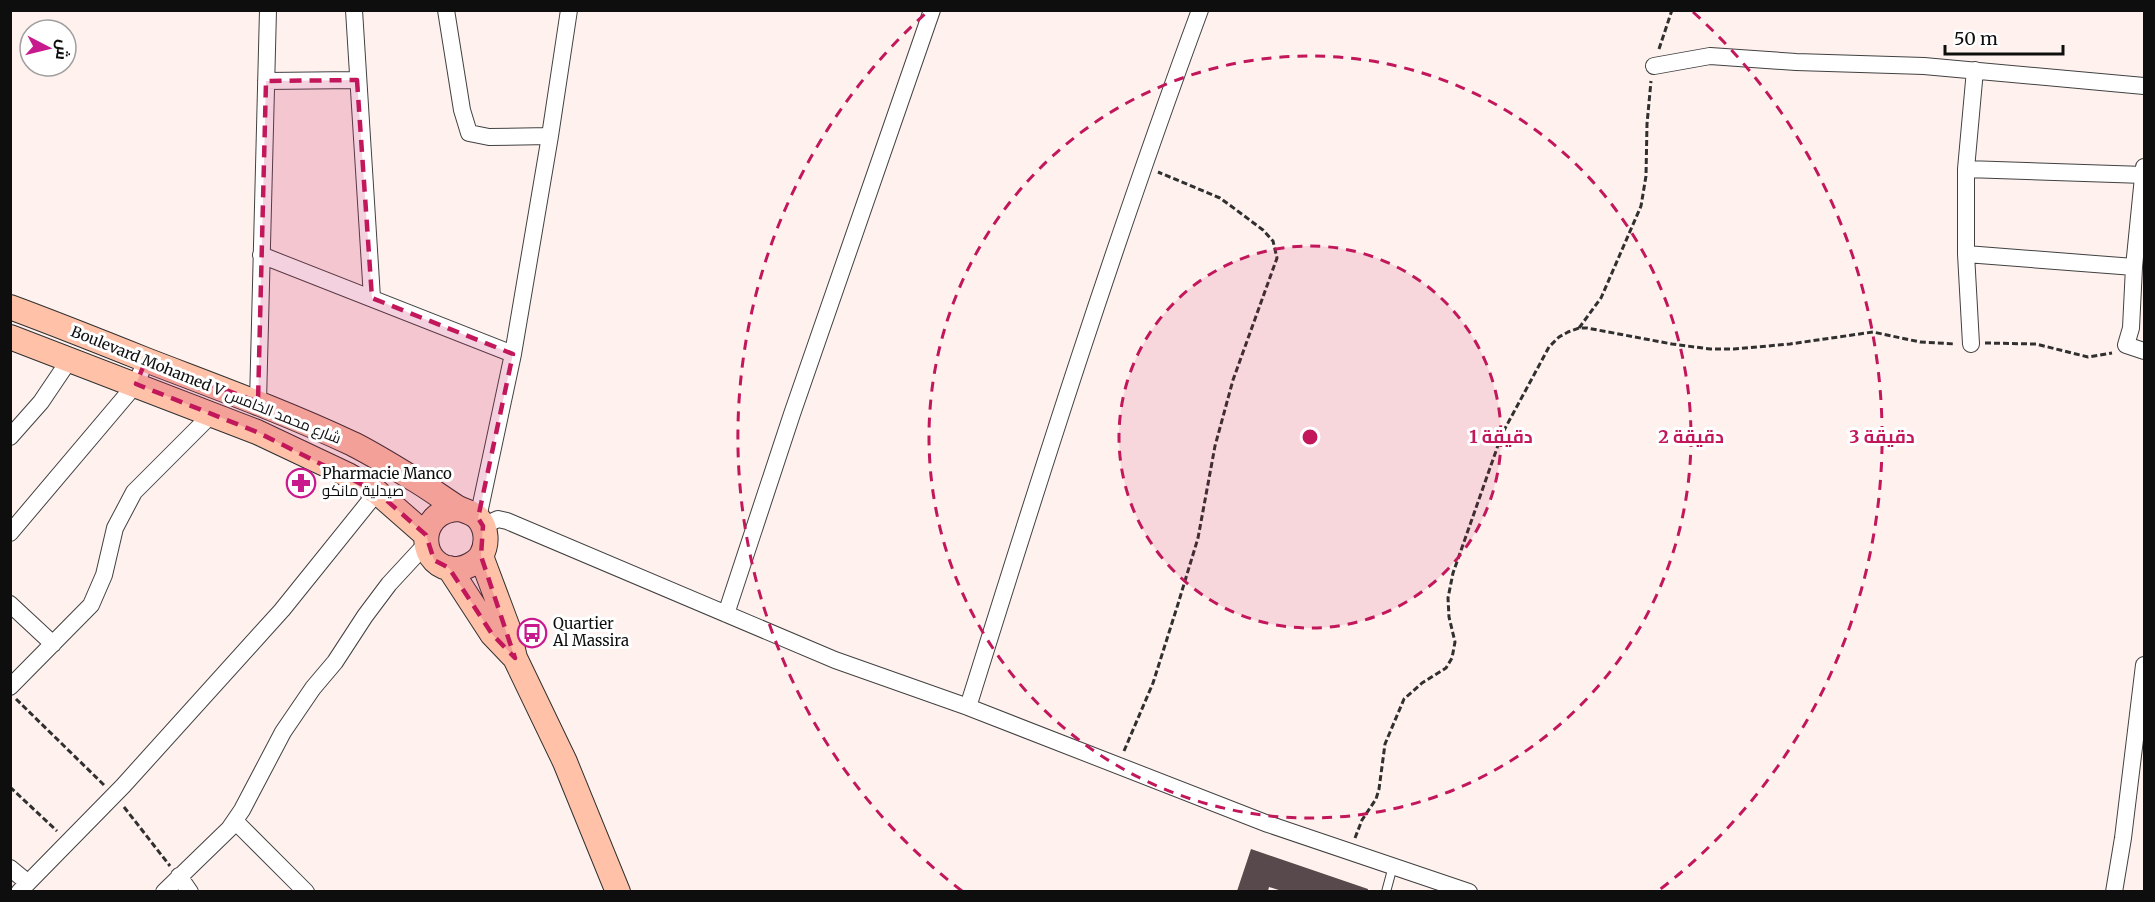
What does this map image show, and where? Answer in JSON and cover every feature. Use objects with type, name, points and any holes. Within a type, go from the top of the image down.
[{"type":"street","points":[[258,402],[268,10]]},
{"type":"street","points":[[354,10],[372,298]]},
{"type":"street","points":[[446,10],[462,110],[469,133],[489,137],[550,136]]},
{"type":"street","points":[[449,568],[466,567],[481,556],[485,547],[486,536],[474,518],[513,354],[550,136],[568,10]]},
{"type":"street","points":[[726,614],[792,414],[932,10]]},
{"type":"street","points":[[968,707],[1035,495],[1144,168],[1200,10]]},
{"type":"street","points":[[1654,66],[1710,56],[1975,70],[2145,86]]},
{"type":"street","points":[[1971,344],[1966,254],[1966,169],[1975,70]]},
{"type":"street","points":[[266,81],[357,80]]},
{"type":"street","points":[[2145,167],[2134,267],[2131,328],[2126,345],[2145,351]]},
{"type":"street","points":[[1966,169],[2144,175]]},
{"type":"street","points":[[1966,254],[2134,267]]},
{"type":"street","points":[[261,255],[513,354]]},
{"type":"street","name":"Boulevard Mohamed V شارع محمد الخامس","points":[[10,307],[258,402],[354,445],[426,485],[474,518]]},
{"type":"street","name":"Boulevard Mohamed V شارع محمد الخامس","points":[[10,337],[212,414],[348,475],[377,492],[426,539]]},
{"type":"street","points":[[10,437],[41,402],[70,359]]},
{"type":"street","points":[[10,533],[135,384],[146,360]]},
{"type":"street","points":[[10,687],[85,612],[96,597],[104,575],[115,528],[134,492],[212,414]]},
{"type":"street","points":[[10,868],[23,887],[114,795],[282,609],[377,492]]},
{"type":"street","points":[[164,891],[235,822],[282,732],[335,662],[377,600],[426,539],[434,518],[450,509],[474,518],[507,521],[835,660],[968,707],[1268,824],[1469,891]]},
{"type":"street","points":[[426,539],[434,560],[449,568],[492,634],[515,658]]},
{"type":"street","points":[[481,556],[508,628],[515,658],[565,762],[618,891]]},
{"type":"street","points":[[10,604],[52,644]]},
{"type":"street","points":[[2114,891],[2124,838],[2145,665]]},
{"type":"street","points":[[235,822],[306,891]]},
{"type":"street","points":[[179,876],[190,891]]},
{"type":"lane","points":[[1386,891],[1393,866]]},
{"type":"path","points":[[1350,852],[1362,820],[1376,799],[1381,779],[1384,744],[1404,699],[1422,683],[1446,668],[1452,658],[1455,642],[1449,617],[1448,598],[1453,573],[1502,434],[1549,347],[1559,337],[1579,328],[1601,298],[1641,206],[1646,165],[1649,92],[1654,66],[1672,10]]},
{"type":"path","points":[[1119,765],[1154,683],[1175,616],[1198,538],[1215,446],[1233,380],[1276,258],[1273,241],[1263,230],[1220,198],[1144,168]]},
{"type":"path","points":[[1579,328],[1710,349],[1790,344],[1873,332],[1920,342],[2036,344],[2088,357],[2118,352],[2126,345]]},
{"type":"path","points":[[10,694],[114,795],[179,876]]},
{"type":"path","points":[[10,787],[67,841]]},
{"type":"highlighted area","points":[[357,80],[372,298],[513,354],[478,518],[483,526],[481,556],[515,658],[492,634],[449,568],[434,560],[426,535],[377,492],[257,432],[136,384],[146,360],[258,402],[266,81]]},
{"type":"building","points":[[1251,849],[1368,889],[1368,891],[1282,891],[1269,887],[1268,891],[1237,891]]},
{"type":"place","name":"Pharmacie Manco صيدلية مانكو","points":[[301,483]]},
{"type":"place","name":"Quartier Al Massira","points":[[532,633]]}]
